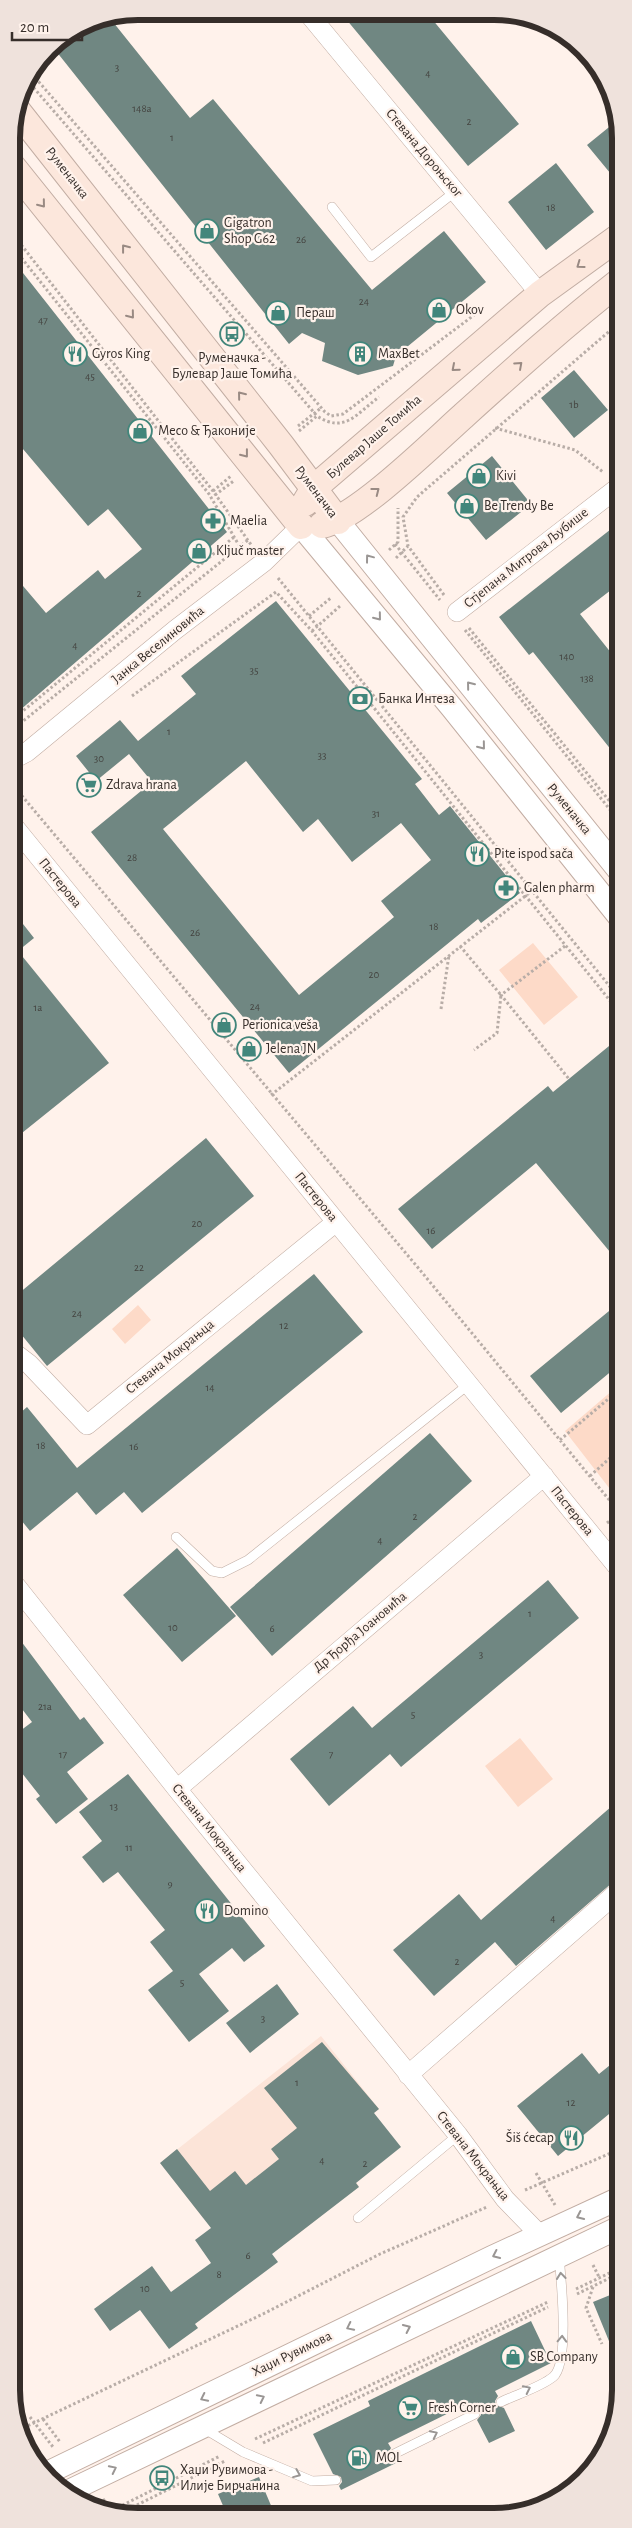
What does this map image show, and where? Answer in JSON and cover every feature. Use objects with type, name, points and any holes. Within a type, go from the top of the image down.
[{"type":"main road","name":"Руменачка","points":[[22,117],[281,445],[338,521]]},
{"type":"main road","name":"Руменачка","points":[[20,176],[254,465],[301,526]]},
{"type":"main road","name":"Булевар Јаше Томића","points":[[301,526],[306,500],[314,488],[540,294],[612,242]]},
{"type":"main road","points":[[301,526],[312,527],[338,521],[397,475],[561,328],[612,287]]},
{"type":"street","name":"Стевана Дороњског","points":[[314,20],[540,294]]},
{"type":"street","name":"Стјепана Митрова Љубише","points":[[455,616],[612,492]]},
{"type":"street","name":"Руменачка","points":[[338,521],[612,862]]},
{"type":"street","name":"Руменачка","points":[[301,526],[349,582],[612,908]]},
{"type":"street","name":"Јанка Веселиновића","points":[[20,756],[27,752],[175,630],[264,562],[301,526]]},
{"type":"street","name":"Пастерова","points":[[20,834],[612,1560]]},
{"type":"street","name":"Стевана Мокрањца","points":[[20,1357],[29,1364],[86,1425],[336,1222]]},
{"type":"street","name":"Др Ђорђа Јоановића","points":[[177,1789],[544,1476]]},
{"type":"street","name":"Стевана Мокрањца","points":[[20,1591],[177,1789],[458,2135],[505,2199],[540,2235]]},
{"type":"street","points":[[408,2075],[612,1897]]},
{"type":"street","name":"Хаџи Рувимова","points":[[52,2470],[612,2202]]},
{"type":"street","name":"Хаџи Рувимова","points":[[74,2489],[612,2231]]},
{"type":"lane","points":[[332,207],[371,257],[456,191]]},
{"type":"lane","points":[[176,1537],[212,1572],[222,1573],[248,1560],[469,1384]]},
{"type":"lane","points":[[358,2218],[458,2135]]},
{"type":"lane","points":[[501,2402],[553,2376],[561,2358],[563,2298],[559,2256]]},
{"type":"lane","points":[[394,2454],[475,2414]]},
{"type":"lane","points":[[201,2427],[240,2450],[312,2481],[336,2480]]},
{"type":"path","points":[[36,79],[325,412],[331,416],[344,414],[486,306]]},
{"type":"path","points":[[32,86],[317,416],[328,424],[342,424],[380,396]]},
{"type":"path","points":[[20,243],[215,495],[264,562],[612,989]]},
{"type":"path","points":[[20,256],[209,494],[240,547]]},
{"type":"path","points":[[612,329],[494,428],[417,497],[404,517],[408,546],[455,616],[612,812]]},
{"type":"path","points":[[281,445],[317,416]]},
{"type":"path","points":[[494,428],[576,450],[605,474]]},
{"type":"path","points":[[215,495],[254,465]]},
{"type":"path","points":[[373,564],[398,542],[398,507],[402,500]]},
{"type":"path","points":[[20,713],[234,537]]},
{"type":"path","points":[[20,724],[248,540]]},
{"type":"path","points":[[395,544],[612,804]]},
{"type":"path","points":[[309,616],[349,582]]},
{"type":"path","points":[[124,701],[276,592],[312,631],[612,1003]]},
{"type":"path","points":[[20,794],[271,1095],[420,1270],[612,1503]]},
{"type":"path","points":[[271,1095],[533,890]]},
{"type":"path","points":[[474,1050],[497,1033],[500,995],[566,945]]},
{"type":"path","points":[[460,946],[569,1078]]},
{"type":"path","points":[[441,1009],[449,954]]},
{"type":"path","points":[[560,1440],[612,1396]]},
{"type":"path","points":[[590,1476],[612,1456]]},
{"type":"path","points":[[26,2427],[263,2314],[380,2254],[612,2152]]},
{"type":"path","points":[[120,2507],[563,2298],[612,2272]]},
{"type":"path","points":[[130,2508],[240,2450],[563,2298],[612,2277]]},
{"type":"path","points":[[593,2286],[586,2308],[602,2344]]},
{"type":"shaded area","points":[[533,943],[578,997],[544,1025],[499,970]]},
{"type":"shaded area","points":[[138,1305],[151,1320],[125,1344],[112,1329]]},
{"type":"shaded area","points":[[612,1391],[612,1492],[565,1431]]},
{"type":"shaded area","points":[[520,1738],[553,1779],[518,1807],[485,1766]]},
{"type":"shaded area","points":[[321,2036],[379,2109],[329,2148],[359,2186],[288,2242],[244,2186],[203,2218],[160,2163]]},
{"type":"building","points":[[347,20],[433,20],[519,124],[468,166]]},
{"type":"building","points":[[113,22],[190,118],[213,99],[372,290],[444,231],[486,282],[396,356],[393,366],[358,375],[322,361],[325,343],[302,333],[289,344],[57,52],[66,44],[93,29]]},
{"type":"building","points":[[611,125],[612,175],[587,145]]},
{"type":"building","points":[[556,163],[594,212],[546,250],[508,202]]},
{"type":"building","points":[[20,269],[227,532],[20,710],[20,582],[46,613],[98,570],[105,579],[142,549],[108,509],[88,526],[20,445]]},
{"type":"building","points":[[574,370],[608,410],[574,438],[541,398]]},
{"type":"building","points":[[492,456],[531,504],[486,540],[447,493]]},
{"type":"building","points":[[612,528],[612,589],[580,614],[612,654],[612,751],[533,652],[529,655],[499,617]]},
{"type":"building","points":[[276,601],[422,779],[415,784],[439,815],[450,806],[520,893],[481,923],[478,919],[289,1073],[91,832],[152,782],[129,754],[96,781],[76,756],[120,720],[138,741],[196,694],[181,676]],"holes":[[[246,761],[303,832],[318,819],[352,862],[401,823],[431,860],[381,901],[394,917],[299,995],[163,829]]]},
{"type":"building","points":[[20,920],[34,938],[20,949]]},
{"type":"building","points":[[20,953],[109,1063],[20,1135]]},
{"type":"building","points":[[612,1044],[612,1254],[536,1163],[432,1249],[398,1209],[548,1086],[553,1092]]},
{"type":"building","points":[[206,1138],[254,1196],[47,1366],[20,1333],[20,1292]]},
{"type":"building","points":[[314,1274],[363,1332],[142,1513],[124,1492],[96,1515],[77,1492],[30,1531],[20,1519],[20,1413],[27,1407],[77,1468]]},
{"type":"building","points":[[612,1309],[612,1371],[561,1413],[530,1376]]},
{"type":"building","points":[[430,1433],[472,1481],[272,1656],[230,1607]]},
{"type":"building","points":[[177,1548],[236,1616],[182,1662],[123,1595]]},
{"type":"building","points":[[548,1580],[579,1618],[401,1767],[390,1754],[329,1806],[290,1759],[353,1706],[372,1728]]},
{"type":"building","points":[[20,1640],[80,1720],[84,1717],[104,1743],[67,1772],[88,1799],[56,1824],[36,1799],[40,1796],[20,1771],[22,1765],[20,1762],[20,1731],[32,1722],[20,1706]]},
{"type":"building","points":[[128,1774],[265,1946],[244,1962],[232,1948],[199,1974],[229,2011],[189,2042],[148,1990],[173,1971],[150,1942],[165,1930],[118,1872],[103,1883],[82,1857],[102,1841],[79,1812]]},
{"type":"building","points":[[612,1806],[612,1883],[516,1966],[495,1942],[434,1996],[393,1950],[459,1894],[481,1920]]},
{"type":"building","points":[[277,1984],[299,2014],[250,2053],[226,2023]]},
{"type":"building","points":[[322,2042],[379,2109],[374,2113],[401,2147],[356,2183],[359,2187],[272,2254],[278,2262],[195,2324],[198,2328],[169,2349],[140,2310],[110,2331],[94,2309],[152,2266],[171,2292],[211,2263],[195,2240],[211,2228],[160,2163],[177,2149],[210,2191],[235,2171],[246,2185],[279,2159],[271,2149],[297,2128],[264,2088]]},
{"type":"building","points":[[582,2053],[599,2074],[612,2063],[612,2112],[558,2156],[517,2106]]},
{"type":"building","points":[[612,2294],[612,2348],[593,2302]]},
{"type":"building","points":[[531,2321],[551,2363],[495,2391],[498,2396],[495,2401],[496,2405],[504,2408],[515,2431],[489,2443],[477,2420],[481,2415],[480,2411],[472,2409],[469,2403],[388,2443],[391,2448],[388,2453],[389,2457],[398,2462],[341,2490],[339,2486],[342,2482],[341,2477],[333,2474],[313,2434],[370,2406],[368,2401]]},
{"type":"building","points":[[259,2477],[272,2508],[224,2508],[218,2494]]},
{"type":"place","name":"Gigatron Shop G62","points":[[207,231]]},
{"type":"place","name":"Okov","points":[[439,310]]},
{"type":"place","name":"Пераш","points":[[278,313]]},
{"type":"place","name":"Руменачка - Булевар Јаше Томића","points":[[232,334]]},
{"type":"place","name":"Gyros King","points":[[75,354]]},
{"type":"place","name":"MaxBet","points":[[360,354]]},
{"type":"place","name":"Месо & Ђаконије","points":[[140,431]]},
{"type":"place","name":"Kivi","points":[[479,476]]},
{"type":"place","name":"Be Trendy Be","points":[[467,506]]},
{"type":"place","name":"Maelia","points":[[213,521]]},
{"type":"place","name":"Ključ master","points":[[199,551]]},
{"type":"place","name":"Банка Интеза","points":[[360,699]]},
{"type":"place","name":"Zdrava hrana","points":[[89,785]]},
{"type":"place","name":"Pite ispod sača","points":[[477,854]]},
{"type":"place","name":"Galen pharm","points":[[506,888]]},
{"type":"place","name":"Perionica veša","points":[[224,1025]]},
{"type":"place","name":"Jelena JN","points":[[249,1049]]},
{"type":"place","name":"Domino","points":[[207,1911]]},
{"type":"place","name":"Šiš ćecap","points":[[571,2138]]},
{"type":"place","name":"SB Company","points":[[513,2357]]},
{"type":"place","name":"Fresh Corner","points":[[410,2408]]},
{"type":"place","name":"MOL","points":[[359,2458]]},
{"type":"place","name":"Хаџи Рувимова - Илије Бирчанина","points":[[162,2478]]}]
